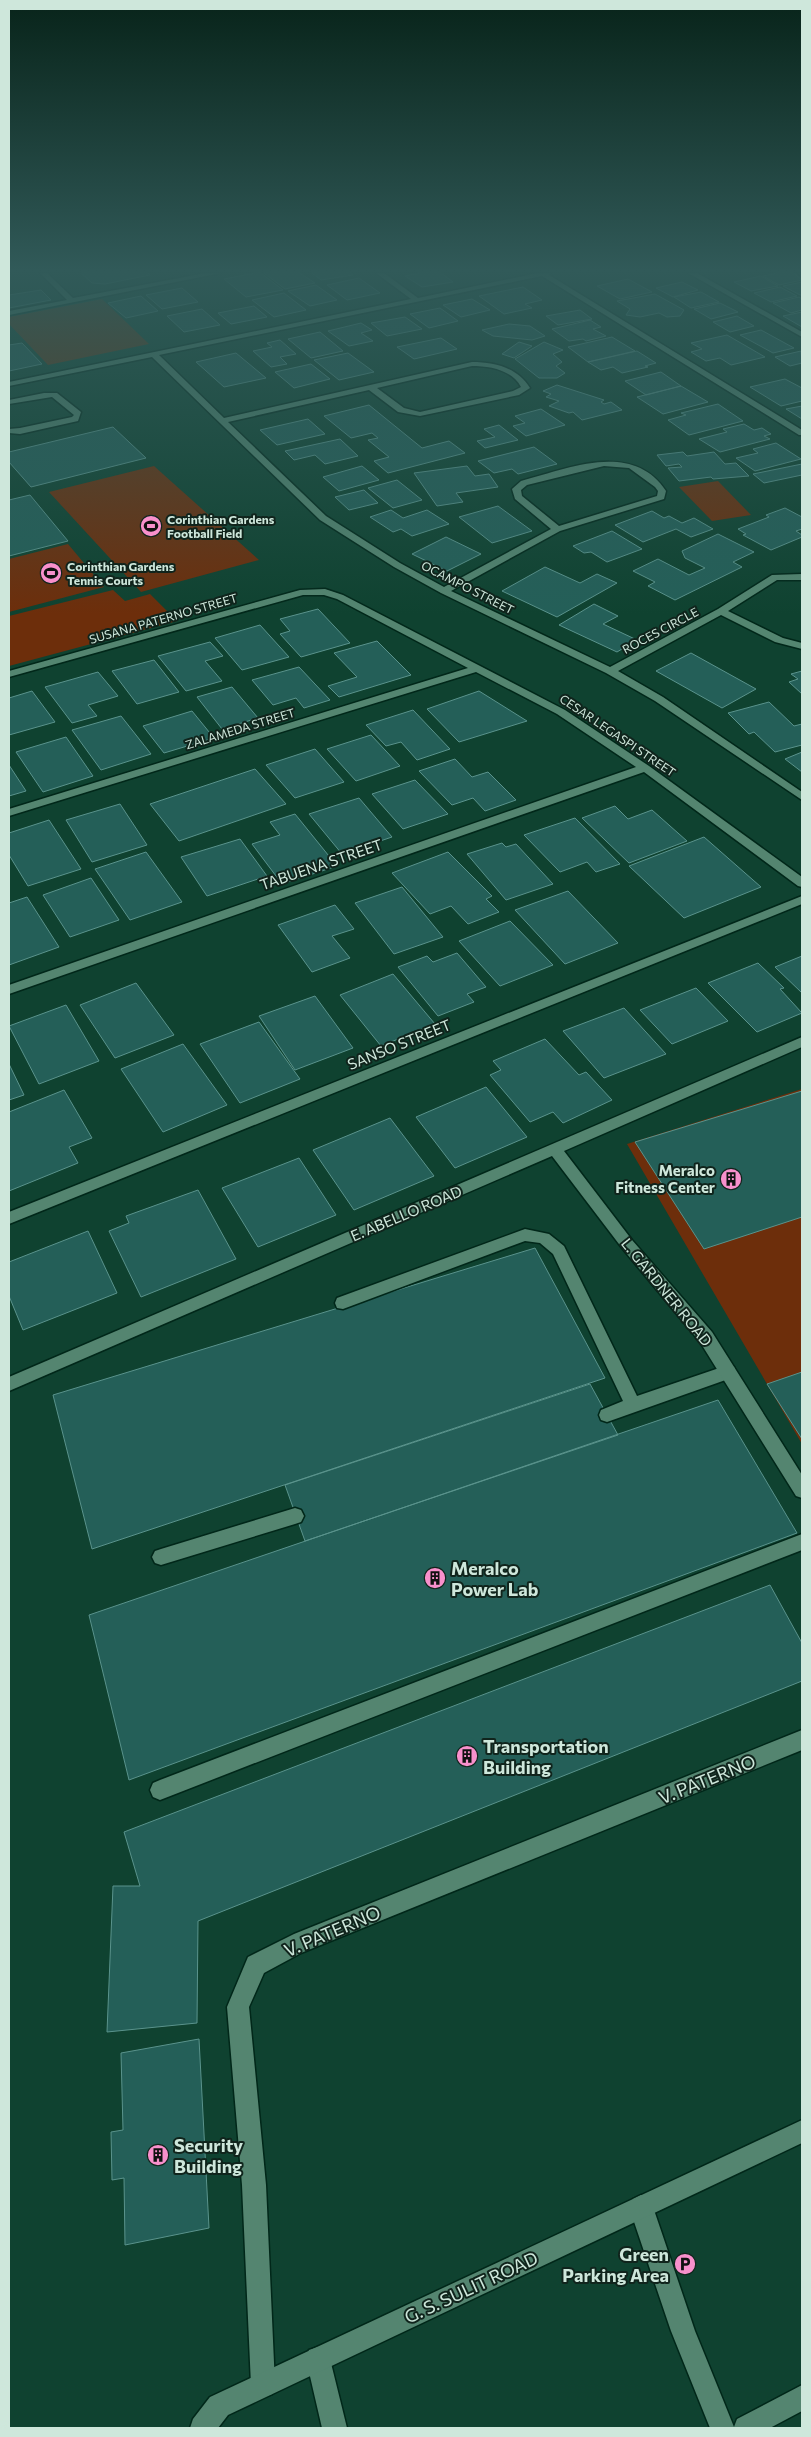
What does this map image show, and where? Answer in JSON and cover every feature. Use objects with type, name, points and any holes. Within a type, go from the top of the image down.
[{"type":"street","name":"OCAMPO STREET","points":[[186,387],[323,518],[381,555],[444,590],[610,671],[659,699],[802,798]]},
{"type":"street","points":[[221,421],[371,387],[402,410],[420,414],[516,393],[526,387]]},
{"type":"street","points":[[728,387],[802,433]]},
{"type":"street","points":[[9,402],[50,394],[54,395],[78,414],[75,419],[20,432],[9,431]]},
{"type":"street","points":[[444,590],[557,529],[652,501],[661,497],[662,491],[658,485],[632,466],[604,463],[524,483],[516,489],[518,497],[557,529]]},
{"type":"street","name":"ROCES CIRCLE","points":[[610,671],[721,611],[775,578],[802,577]]},
{"type":"street","name":"SUSANA PATERNO STREET","points":[[9,674],[303,592],[325,592]]},
{"type":"street","name":"CESAR LEGASPI STREET","points":[[325,592],[340,597],[561,712],[645,768],[802,882]]},
{"type":"street","name":"ROCES CIRCLE","points":[[721,611],[779,640],[802,646]]},
{"type":"street","name":"ZALAMEDA STREET","points":[[9,813],[478,668]]},
{"type":"street","name":"TABUENA STREET","points":[[9,990],[645,768]]},
{"type":"street","name":"SANSO STREET","points":[[9,1218],[802,900]]},
{"type":"street","name":"E. ABELLO ROAD","points":[[9,1384],[802,1042]]},
{"type":"street","name":"L. GARDNER ROAD","points":[[555,1150],[627,1244],[706,1336],[802,1490]]},
{"type":"street","points":[[343,1303],[525,1235],[544,1238],[559,1250],[633,1405]]},
{"type":"street","points":[[607,1414],[728,1372]]},
{"type":"street","points":[[161,1557],[295,1516]]},
{"type":"street","points":[[160,1790],[802,1542]]},
{"type":"street","name":"V. PATERNO","points":[[263,2385],[254,2185],[238,2007],[256,1965],[294,1945],[802,1740]]},
{"type":"street","name":"G. S. SULIT ROAD","points":[[202,2428],[219,2406],[802,2131]]},
{"type":"street","points":[[640,2207],[683,2331],[722,2428]]},
{"type":"street","points":[[318,2358],[335,2428]]},
{"type":"street","points":[[746,2428],[802,2397]]},
{"type":"shaded area","name":"Corinthian Gardens Football Field","points":[[154,466],[259,560],[141,592],[49,492]]},
{"type":"shaded area","points":[[718,481],[751,515],[712,521],[679,487]]},
{"type":"shaded area","name":"Corinthian Gardens Tennis Courts","points":[[68,544],[104,587],[9,612],[9,559]]},
{"type":"shaded area","points":[[113,590],[125,601],[150,594],[177,621],[9,666],[9,616]]},
{"type":"shaded area","points":[[802,1089],[802,1444],[627,1144]]},
{"type":"building","points":[[553,387],[562,387],[604,400],[601,402],[604,404],[611,402],[622,410],[582,420],[573,412],[569,413],[549,406],[559,401],[546,397],[551,394],[543,391]]},
{"type":"building","points":[[634,387],[678,387],[646,395]]},
{"type":"building","points":[[682,387],[708,402],[663,414],[637,397]]},
{"type":"building","points":[[750,387],[800,387],[802,388],[802,401],[781,406]]},
{"type":"building","points":[[718,404],[743,421],[689,435],[668,420],[686,415],[681,413]]},
{"type":"building","points":[[369,405],[422,448],[449,441],[465,453],[388,473],[374,461],[389,457],[368,440],[378,438],[372,433],[351,438],[324,416]]},
{"type":"building","points":[[802,406],[802,419],[786,409]]},
{"type":"building","points":[[541,409],[565,425],[526,436],[513,426],[525,423],[515,416]]},
{"type":"building","points":[[308,419],[325,434],[277,445],[260,430]]},
{"type":"building","points":[[744,424],[754,430],[762,428],[771,434],[764,436],[770,439],[720,452],[699,439],[727,432],[723,429]]},
{"type":"building","points":[[499,425],[518,440],[485,448],[477,441],[495,437],[484,429]]},
{"type":"building","points":[[113,427],[146,458],[31,487],[9,462],[9,452]]},
{"type":"building","points":[[340,439],[358,456],[325,464],[315,455],[294,460],[285,451]]},
{"type":"building","points":[[776,443],[801,459],[755,471],[736,458],[758,453],[753,449]]},
{"type":"building","points":[[534,447],[557,464],[518,474],[512,469],[494,473],[478,461]]},
{"type":"building","points":[[683,452],[687,456],[714,452],[725,464],[736,463],[749,476],[713,479],[711,477],[679,481],[668,468],[682,467],[679,464],[666,466],[657,455]]},
{"type":"building","points":[[802,464],[802,475],[764,483],[753,474]]},
{"type":"building","points":[[362,466],[379,480],[339,491],[323,477]]},
{"type":"building","points":[[467,466],[475,476],[489,474],[498,487],[456,493],[463,502],[437,506],[414,473]]},
{"type":"building","points":[[397,480],[422,500],[393,508],[368,488]]},
{"type":"building","points":[[364,490],[378,503],[349,510],[335,497]]},
{"type":"building","points":[[30,495],[68,541],[9,556],[9,500]]},
{"type":"building","points":[[498,506],[532,531],[492,543],[459,517]]},
{"type":"building","points":[[785,508],[802,517],[802,529],[796,531],[802,537],[771,550],[743,535],[746,534],[738,529],[769,517],[766,515]]},
{"type":"building","points":[[391,510],[403,518],[427,510],[449,524],[412,536],[401,529],[393,532],[370,517]]},
{"type":"building","points":[[652,511],[664,518],[669,516],[682,523],[694,518],[713,529],[691,537],[676,529],[643,542],[615,525]]},
{"type":"building","points":[[612,531],[642,549],[607,562],[591,552],[584,553],[573,546]]},
{"type":"building","points":[[718,534],[754,552],[733,562],[742,567],[675,600],[648,586],[655,582],[633,571],[658,559],[689,575],[705,568],[685,558],[682,551]]},
{"type":"building","points":[[446,537],[481,554],[447,571],[412,554]]},
{"type":"building","points":[[545,567],[580,583],[597,574],[617,583],[557,617],[502,591]]},
{"type":"building","points":[[594,604],[618,616],[603,624],[637,640],[617,652],[559,625]]},
{"type":"building","points":[[318,609],[350,643],[301,657],[280,634],[290,631],[280,619]]},
{"type":"building","points":[[260,625],[289,657],[242,670],[215,638]]},
{"type":"building","points":[[377,641],[411,675],[339,697],[328,686],[357,677],[334,653]]},
{"type":"building","points":[[210,642],[223,656],[205,661],[222,681],[186,691],[158,656]]},
{"type":"building","points":[[691,653],[756,689],[722,708],[656,671]]},
{"type":"building","points":[[154,660],[179,692],[137,704],[112,671]]},
{"type":"building","points":[[299,667],[330,700],[304,708],[296,698],[273,705],[252,680]]},
{"type":"building","points":[[802,671],[802,694],[789,682],[798,679],[791,674]]},
{"type":"building","points":[[98,672],[118,696],[88,705],[97,716],[72,723],[45,687]]},
{"type":"building","points":[[232,687],[258,718],[222,729],[197,697]]},
{"type":"building","points":[[32,691],[55,722],[9,735],[9,698]]},
{"type":"building","points":[[479,691],[527,721],[459,742],[427,709]]},
{"type":"building","points":[[769,702],[794,726],[802,724],[802,745],[775,752],[754,732],[749,734],[728,713]]},
{"type":"building","points":[[413,710],[450,749],[417,760],[401,742],[386,746],[366,725]]},
{"type":"building","points":[[192,711],[214,738],[164,753],[143,726]]},
{"type":"building","points":[[121,716],[151,754],[101,770],[72,730]]},
{"type":"building","points":[[371,735],[400,766],[356,781],[327,749]]},
{"type":"building","points":[[66,737],[93,776],[43,792],[16,752]]},
{"type":"building","points":[[315,749],[344,782],[295,798],[266,765]]},
{"type":"building","points":[[802,752],[802,772],[785,759]]},
{"type":"building","points":[[455,759],[472,777],[488,772],[516,800],[485,811],[473,798],[452,805],[419,771]]},
{"type":"building","points":[[9,765],[26,791],[9,796]]},
{"type":"building","points":[[255,769],[286,804],[179,841],[150,804]]},
{"type":"building","points":[[415,780],[448,814],[403,829],[372,794]]},
{"type":"building","points":[[359,798],[392,837],[342,854],[309,814]]},
{"type":"building","points":[[120,804],[147,845],[92,862],[66,820]]},
{"type":"building","points":[[615,806],[628,819],[652,810],[687,841],[629,863],[582,818]]},
{"type":"building","points":[[295,814],[337,866],[282,884],[252,844],[280,835],[270,822]]},
{"type":"building","points":[[575,818],[620,864],[596,872],[587,862],[560,872],[524,835]]},
{"type":"building","points":[[49,820],[81,869],[28,886],[9,855],[9,833]]},
{"type":"building","points":[[704,837],[761,887],[684,918],[629,866]]},
{"type":"building","points":[[240,839],[267,876],[207,896],[181,857]]},
{"type":"building","points":[[502,843],[506,847],[516,844],[553,884],[506,900],[467,854]]},
{"type":"building","points":[[146,852],[182,902],[130,920],[95,869]]},
{"type":"building","points":[[448,852],[492,896],[486,899],[499,912],[468,924],[451,906],[430,914],[392,873]]},
{"type":"building","points":[[91,878],[119,920],[70,937],[43,895]]},
{"type":"building","points":[[402,887],[443,937],[394,954],[355,903]]},
{"type":"building","points":[[568,891],[618,943],[565,964],[515,910]]},
{"type":"building","points":[[27,897],[59,947],[9,965],[9,903]]},
{"type":"building","points":[[335,905],[354,929],[332,936],[350,958],[312,972],[278,925]]},
{"type":"building","points":[[510,921],[553,965],[500,986],[459,941]]},
{"type":"building","points":[[457,953],[486,987],[467,994],[474,1002],[438,1016],[398,967],[427,956],[433,962]]},
{"type":"building","points":[[802,956],[802,993],[775,967]]},
{"type":"building","points":[[758,963],[784,988],[780,989],[802,1013],[757,1032],[708,983]]},
{"type":"building","points":[[393,974],[435,1024],[381,1046],[340,995]]},
{"type":"building","points":[[136,983],[174,1035],[115,1058],[80,1005]]},
{"type":"building","points":[[696,988],[728,1021],[672,1044],[640,1010]]},
{"type":"building","points":[[315,996],[353,1048],[295,1070],[259,1016]]},
{"type":"building","points":[[66,1005],[99,1061],[39,1084],[9,1026]]},
{"type":"building","points":[[624,1008],[666,1054],[604,1078],[563,1031]]},
{"type":"building","points":[[259,1022],[300,1079],[240,1103],[200,1044]]},
{"type":"building","points":[[545,1039],[579,1075],[586,1072],[612,1100],[563,1123],[553,1112],[530,1122],[490,1075],[501,1070],[493,1061]]},
{"type":"building","points":[[183,1044],[227,1105],[163,1132],[121,1069]]},
{"type":"building","points":[[9,1064],[24,1095],[9,1100]]},
{"type":"building","points":[[486,1087],[527,1137],[455,1168],[416,1117]]},
{"type":"building","points":[[64,1090],[92,1138],[69,1147],[78,1163],[9,1191],[9,1112]]},
{"type":"building","name":"Meralco Fitness Center","points":[[802,1091],[802,1217],[704,1249],[635,1142]]},
{"type":"building","points":[[390,1118],[434,1176],[354,1210],[313,1150]]},
{"type":"building","points":[[299,1158],[336,1215],[258,1247],[222,1188]]},
{"type":"building","points":[[198,1190],[236,1259],[141,1297],[109,1231],[129,1223],[126,1216]]},
{"type":"building","points":[[88,1231],[117,1293],[23,1330],[9,1296],[9,1262]]},
{"type":"building","points":[[535,1248],[605,1378],[92,1549],[53,1395]]},
{"type":"building","points":[[802,1372],[802,1439],[767,1384]]},
{"type":"building","points":[[590,1384],[618,1435],[305,1541],[285,1485]]},
{"type":"building","name":"Meralco Power Lab","points":[[718,1400],[797,1533],[129,1780],[89,1615]]},
{"type":"building","name":"Transportation Building","points":[[770,1585],[802,1643],[802,1681],[198,1921],[197,2023],[107,2032],[113,1886],[140,1886],[124,1832]]},
{"type":"building","name":"Security Building","points":[[199,2039],[209,2228],[125,2245],[124,2178],[112,2180],[111,2132],[123,2130],[121,2053]]},
{"type":"place","name":"Corinthian Gardens Football Field","points":[[151,526]]},
{"type":"place","name":"Corinthian Gardens Tennis Courts","points":[[51,573]]},
{"type":"place","name":"Meralco Fitness Center","points":[[731,1179]]},
{"type":"place","name":"Meralco Power Lab","points":[[435,1578]]},
{"type":"place","name":"Transportation Building","points":[[467,1756]]},
{"type":"place","name":"Security Building","points":[[158,2155]]},
{"type":"place","name":"Green Parking Area","points":[[685,2264]]}]
